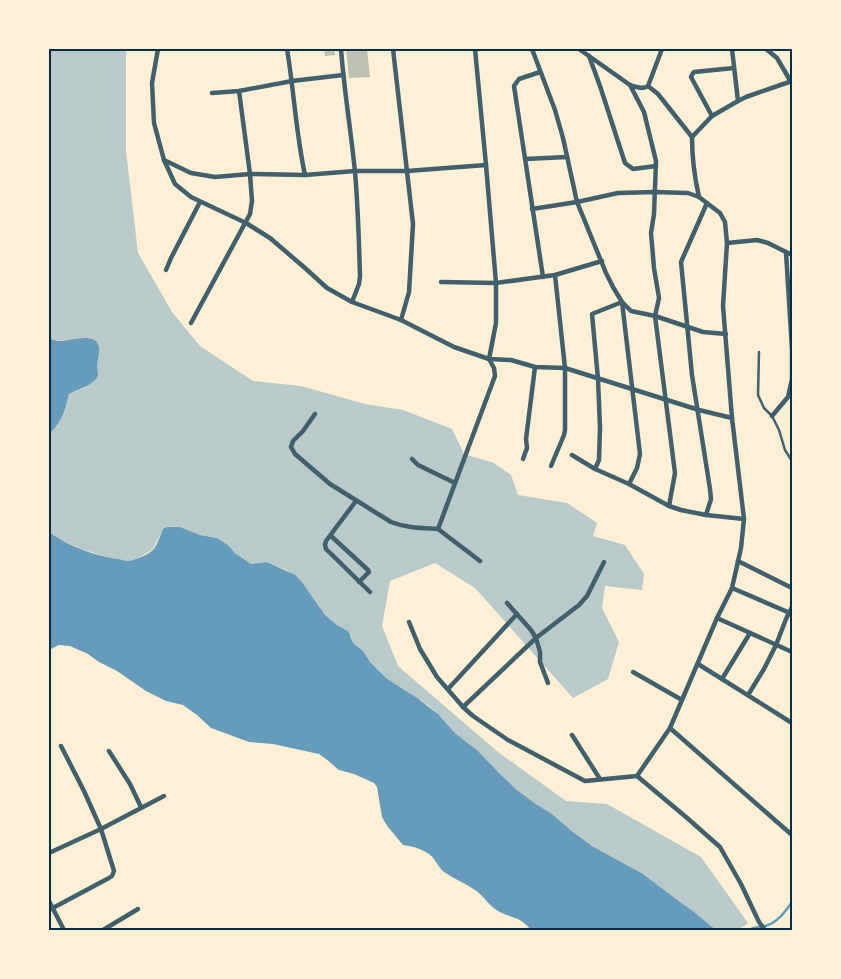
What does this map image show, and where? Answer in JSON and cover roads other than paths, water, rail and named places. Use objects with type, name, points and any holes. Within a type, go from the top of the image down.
[{"type":"street","points":[[158,49],[152,83],[154,123],[164,160],[175,184],[190,197],[246,223],[270,238],[326,288],[352,302],[401,320],[454,347],[489,359],[511,360],[535,367],[565,368],[699,410],[732,418]]},
{"type":"street","points":[[287,49],[300,152],[305,175]]},
{"type":"street","points":[[341,49],[358,215],[360,276],[352,302]]},
{"type":"street","points":[[393,49],[413,224],[410,292],[401,320]]},
{"type":"street","points":[[438,529],[495,376],[494,368],[489,359],[496,322],[496,283],[474,49]]},
{"type":"street","points":[[532,49],[555,110],[577,202],[613,287],[622,302],[631,311],[656,316],[703,332],[726,334]]},
{"type":"street","points":[[579,49],[630,85],[639,88],[646,88],[648,86],[662,49]]},
{"type":"street","points":[[732,49],[738,101]]},
{"type":"street","points":[[692,137],[712,116],[738,101],[792,81],[777,58],[766,49]]},
{"type":"street","points":[[589,56],[625,163],[633,169],[656,166]]},
{"type":"street","points":[[712,116],[691,77],[694,72],[734,68]]},
{"type":"street","points":[[540,72],[519,79],[514,86],[542,277]]},
{"type":"street","points":[[212,93],[239,91],[292,81],[343,75]]},
{"type":"street","points":[[630,85],[644,112],[656,161],[654,214],[651,233],[659,298],[656,316],[675,473],[669,506]]},
{"type":"street","points":[[648,86],[658,94],[692,137],[694,179],[699,197]]},
{"type":"street","points":[[191,323],[250,214],[252,201],[250,174],[239,91]]},
{"type":"street","points":[[525,159],[567,156]]},
{"type":"street","points":[[164,160],[191,173],[215,177],[250,174],[305,175],[355,171],[407,171],[486,165]]},
{"type":"street","points":[[532,209],[618,194],[688,193],[699,197],[720,213],[725,222],[724,306],[732,418],[744,529],[732,588],[717,618],[670,728],[637,776]]},
{"type":"street","points":[[166,270],[170,258],[200,202]]},
{"type":"street","points":[[706,515],[711,498],[699,410],[692,375],[681,262],[707,204]]},
{"type":"street","points":[[726,243],[757,240],[768,243],[792,255]]},
{"type":"street","points":[[772,416],[787,399],[792,379],[786,252]]},
{"type":"street","points":[[441,282],[496,283],[542,277],[602,261]]},
{"type":"street","points":[[551,466],[564,435],[565,368],[555,275]]},
{"type":"street","points":[[595,469],[598,460],[600,428],[592,314],[622,302]]},
{"type":"street","points":[[622,302],[640,454],[637,468],[629,484]]},
{"type":"street","points":[[523,459],[527,448],[526,439],[535,367]]},
{"type":"street","points":[[787,399],[792,402]]},
{"type":"street","points":[[315,414],[291,446],[295,454],[308,466],[330,484],[391,522],[400,526],[438,529],[480,561]]},
{"type":"street","points":[[572,455],[595,469],[629,484],[669,506],[706,515],[744,519]]},
{"type":"street","points":[[412,459],[418,465],[455,483]]},
{"type":"street","points":[[356,501],[325,545],[326,549],[370,592]]},
{"type":"street","points":[[331,536],[368,570],[368,574],[359,582]]},
{"type":"street","points":[[738,561],[792,588]]},
{"type":"street","points":[[463,707],[536,638],[587,596],[604,562]]},
{"type":"street","points":[[732,588],[790,613]]},
{"type":"street","points":[[507,603],[536,638],[540,652],[540,662],[548,683]]},
{"type":"street","points":[[748,695],[776,645],[792,607]]},
{"type":"street","points":[[448,689],[517,614]]},
{"type":"street","points":[[717,618],[792,652]]},
{"type":"street","points":[[409,622],[420,649],[436,677],[473,716],[508,740],[585,781],[637,776],[686,817],[720,847],[764,930]]},
{"type":"street","points":[[722,679],[750,633]]},
{"type":"street","points":[[698,664],[792,723]]},
{"type":"street","points":[[633,672],[682,700]]},
{"type":"street","points":[[670,728],[791,832]]},
{"type":"street","points":[[572,735],[600,779]]},
{"type":"street","points":[[51,909],[109,878],[114,871],[101,828],[61,746]]},
{"type":"street","points":[[109,751],[130,784],[141,807]]},
{"type":"street","points":[[49,853],[164,796]]},
{"type":"street","points":[[49,901],[51,909],[64,930]]},
{"type":"street","points":[[103,930],[138,909]]},
{"type":"lane","points":[[759,352],[758,395],[764,408],[772,416],[779,430],[785,450],[792,461]]},
{"type":"water","points":[[49,338],[60,341],[82,338],[93,339],[97,342],[99,349],[97,378],[90,384],[69,394],[62,416],[49,434]]},
{"type":"water","points":[[167,527],[180,527],[200,535],[217,538],[251,564],[267,562],[295,575],[325,615],[349,632],[354,644],[363,651],[370,662],[386,678],[438,714],[455,733],[478,751],[517,790],[552,814],[592,846],[643,874],[716,930],[531,930],[522,921],[495,909],[478,892],[444,872],[429,854],[417,848],[403,845],[382,817],[377,787],[374,783],[339,770],[319,754],[273,744],[249,742],[211,728],[183,705],[166,701],[146,691],[117,671],[70,646],[59,645],[49,650],[49,532],[64,542],[81,549],[128,561],[148,554],[153,550],[163,529]]},
{"type":"waterway","points":[[749,930],[765,926],[777,920],[792,902]]}]
